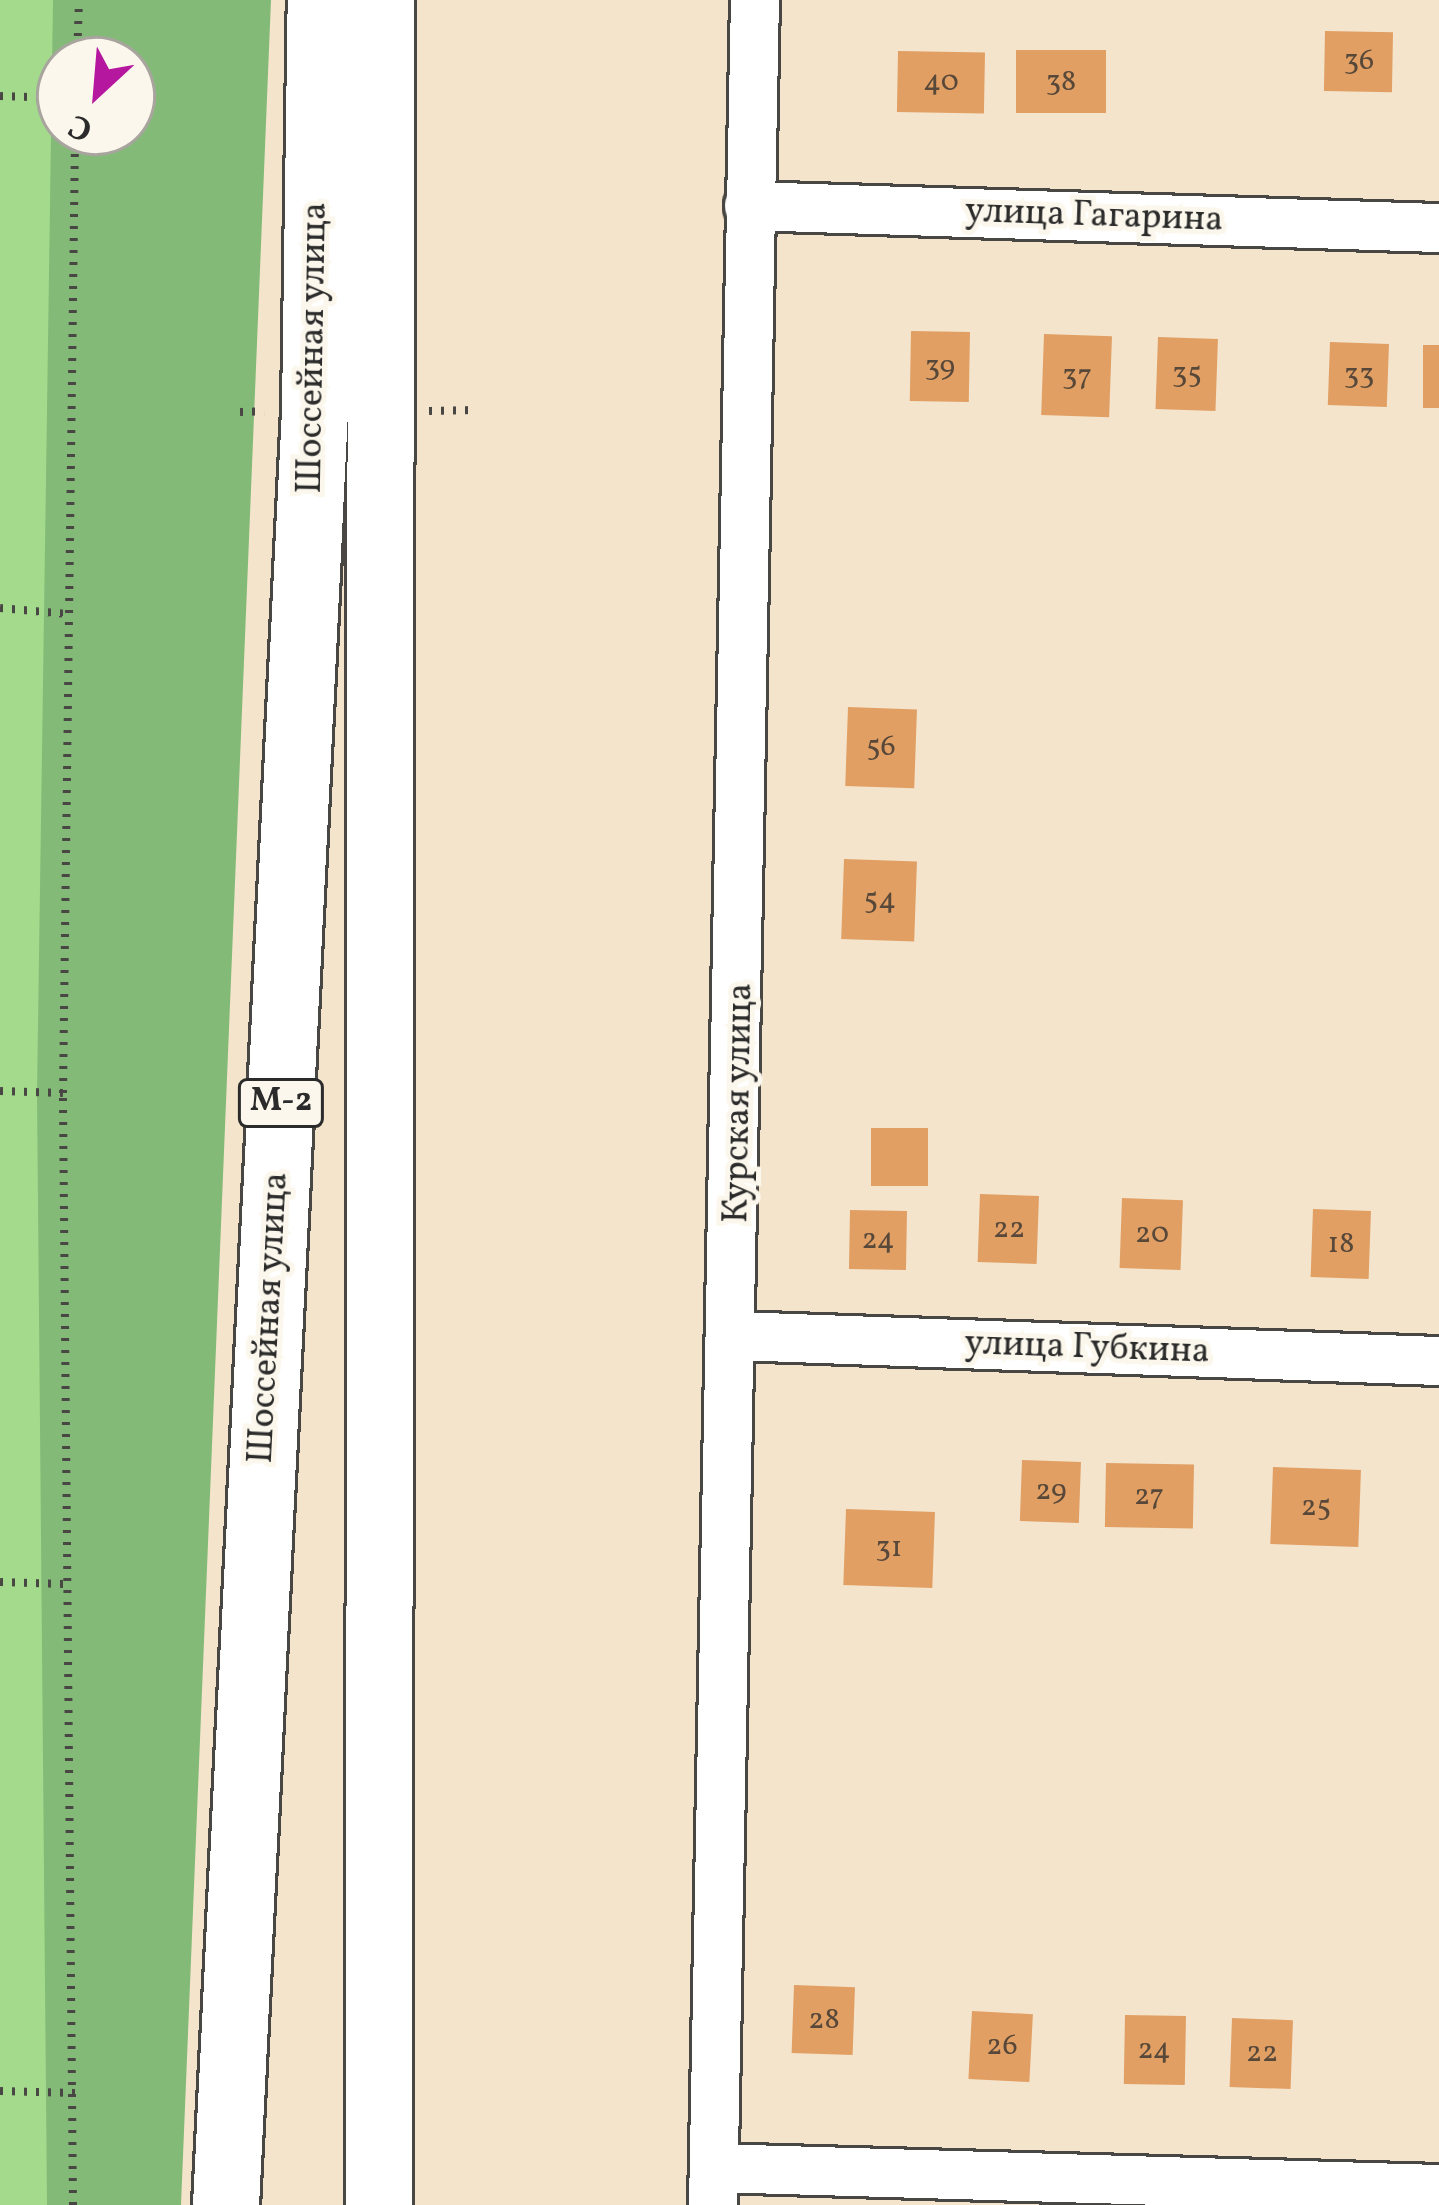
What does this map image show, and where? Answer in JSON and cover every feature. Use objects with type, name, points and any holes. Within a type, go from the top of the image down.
[{"type":"highway","name":"Шоссейная улица","points":[[226,2205],[315,410],[321,0]]},
{"type":"highway","name":"Шоссейная улица","points":[[379,2205],[381,0]]},
{"type":"street","name":"Курская улица","points":[[713,2186],[736,1336],[754,0]]},
{"type":"street","name":"улица Гагарина","points":[[749,206],[1439,227]]},
{"type":"street","name":"улица Губкина","points":[[736,1336],[1439,1361]]},
{"type":"street","points":[[713,2186],[1439,2189]]},
{"type":"path","points":[[78,36],[79,0]]},
{"type":"path","points":[[0,96],[36,97]]},
{"type":"path","points":[[73,2205],[63,1093],[75,156]]},
{"type":"path","points":[[0,608],[68,614]]},
{"type":"path","points":[[0,1090],[63,1093]]},
{"type":"path","points":[[0,1582],[64,1584]]},
{"type":"path","points":[[0,2091],[75,2093]]},
{"type":"green space","points":[[0,0],[79,0],[68,36],[36,36],[36,156],[61,156],[73,2205],[0,2205]]},
{"type":"green space","points":[[53,0],[271,0],[181,2205],[47,2205],[37,1093],[51,156],[156,156],[156,36],[52,36]]},
{"type":"building","points":[[1325,31],[1393,32],[1392,92],[1324,91]]},
{"type":"building","points":[[1016,50],[1106,50],[1106,113],[1016,113]]},
{"type":"building","points":[[898,51],[985,53],[984,114],[897,112]]},
{"type":"building","points":[[911,331],[970,332],[969,402],[910,401]]},
{"type":"building","points":[[1044,334],[1112,336],[1109,417],[1041,415]]},
{"type":"building","points":[[1158,337],[1218,339],[1215,411],[1155,409]]},
{"type":"building","points":[[1330,342],[1389,344],[1387,407],[1328,405]]},
{"type":"building","points":[[1423,345],[1439,345],[1439,408],[1423,408]]},
{"type":"building","points":[[848,707],[917,709],[914,788],[845,786]]},
{"type":"building","points":[[844,859],[917,862],[914,941],[841,939]]},
{"type":"building","points":[[871,1128],[928,1128],[928,1186],[871,1186]]},
{"type":"building","points":[[980,1194],[1039,1196],[1037,1264],[978,1262]]},
{"type":"building","points":[[1122,1198],[1183,1200],[1181,1270],[1120,1268]]},
{"type":"building","points":[[1313,1209],[1371,1211],[1369,1279],[1311,1277]]},
{"type":"building","points":[[850,1210],[907,1211],[906,1270],[849,1269]]},
{"type":"building","points":[[1022,1460],[1081,1462],[1079,1523],[1020,1521]]},
{"type":"building","points":[[1106,1463],[1194,1465],[1193,1529],[1105,1527]]},
{"type":"building","points":[[1273,1467],[1361,1470],[1358,1547],[1270,1544]]},
{"type":"building","points":[[846,1509],[935,1512],[932,1588],[843,1585]]},
{"type":"building","points":[[794,1985],[855,1987],[853,2055],[792,2053]]},
{"type":"building","points":[[972,2011],[1033,2014],[1029,2082],[968,2079]]},
{"type":"building","points":[[1125,2015],[1186,2016],[1185,2085],[1124,2084]]},
{"type":"building","points":[[1232,2018],[1293,2020],[1291,2089],[1230,2087]]}]
